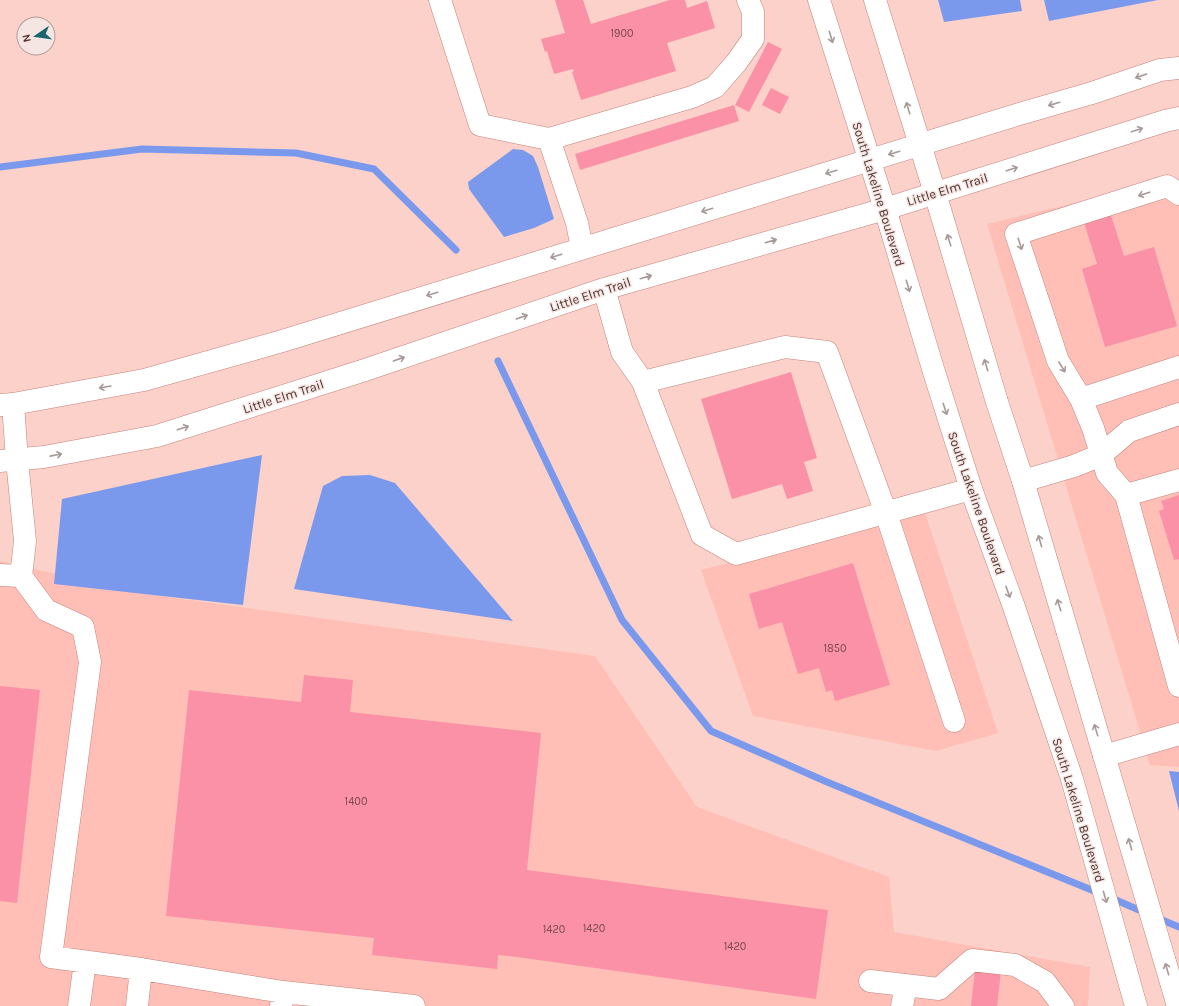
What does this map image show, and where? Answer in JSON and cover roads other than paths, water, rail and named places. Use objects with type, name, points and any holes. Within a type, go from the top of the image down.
[{"type":"street","points":[[440,0],[480,125],[549,139],[692,97],[715,86],[736,63],[753,39],[753,12],[748,0]]},
{"type":"street","name":"South Lakeline Boulevard","points":[[819,0],[971,489],[1014,607],[1072,779],[1136,1006]]},
{"type":"street","points":[[875,0],[935,193],[997,402],[1023,481],[1178,1006]]},
{"type":"street","points":[[414,1006],[282,999],[141,969],[50,957],[90,662],[83,627],[46,610],[10,576],[25,541],[9,461],[7,404],[144,380],[279,342],[869,160],[1092,93],[1160,70],[1179,68]]},
{"type":"street","name":"Little Elm Trail","points":[[9,461],[44,458],[158,436],[362,371],[604,289],[935,193],[1165,121],[1179,118]]},
{"type":"street","points":[[549,139],[577,222],[582,248]]},
{"type":"street","points":[[1179,194],[1168,186],[1016,234],[1058,361],[1081,399],[1093,428],[1107,474],[1126,495],[1170,622],[1179,686]]},
{"type":"street","points":[[604,289],[622,352],[643,382],[702,535],[736,554],[971,489]]},
{"type":"street","points":[[643,382],[785,347],[827,352],[886,512],[954,721]]},
{"type":"street","points":[[1081,399],[1179,367]]},
{"type":"street","points":[[1023,481],[1074,466],[1101,455],[1130,430],[1179,414]]},
{"type":"street","points":[[1126,495],[1179,480]]},
{"type":"street","points":[[1106,761],[1179,734]]},
{"type":"street","points":[[870,981],[939,989],[972,960],[1015,965],[1046,982],[1064,1006]]},
{"type":"street","points":[[79,1006],[85,962]]},
{"type":"street","points":[[137,1006],[141,969]]},
{"type":"street","points":[[902,1006],[906,985]]},
{"type":"water","points":[[938,0],[1020,0],[1022,11],[944,22]]},
{"type":"water","points":[[1044,0],[1158,0],[1049,21]]},
{"type":"water","points":[[513,149],[523,150],[533,156],[538,167],[554,219],[534,228],[504,237],[469,189],[468,182]]},
{"type":"water","points":[[262,455],[243,605],[54,584],[62,499]]},
{"type":"water","points":[[370,475],[395,483],[513,621],[294,589],[323,486],[342,476]]},
{"type":"water","points":[[1169,771],[1179,772],[1179,811]]},
{"type":"waterway","points":[[0,167],[142,149],[296,153],[374,169],[456,250]]},
{"type":"waterway","points":[[498,361],[622,620],[711,731],[827,782],[1099,893]]},
{"type":"waterway","points":[[1109,897],[1146,913]]},
{"type":"waterway","points":[[1155,917],[1179,927]]}]
